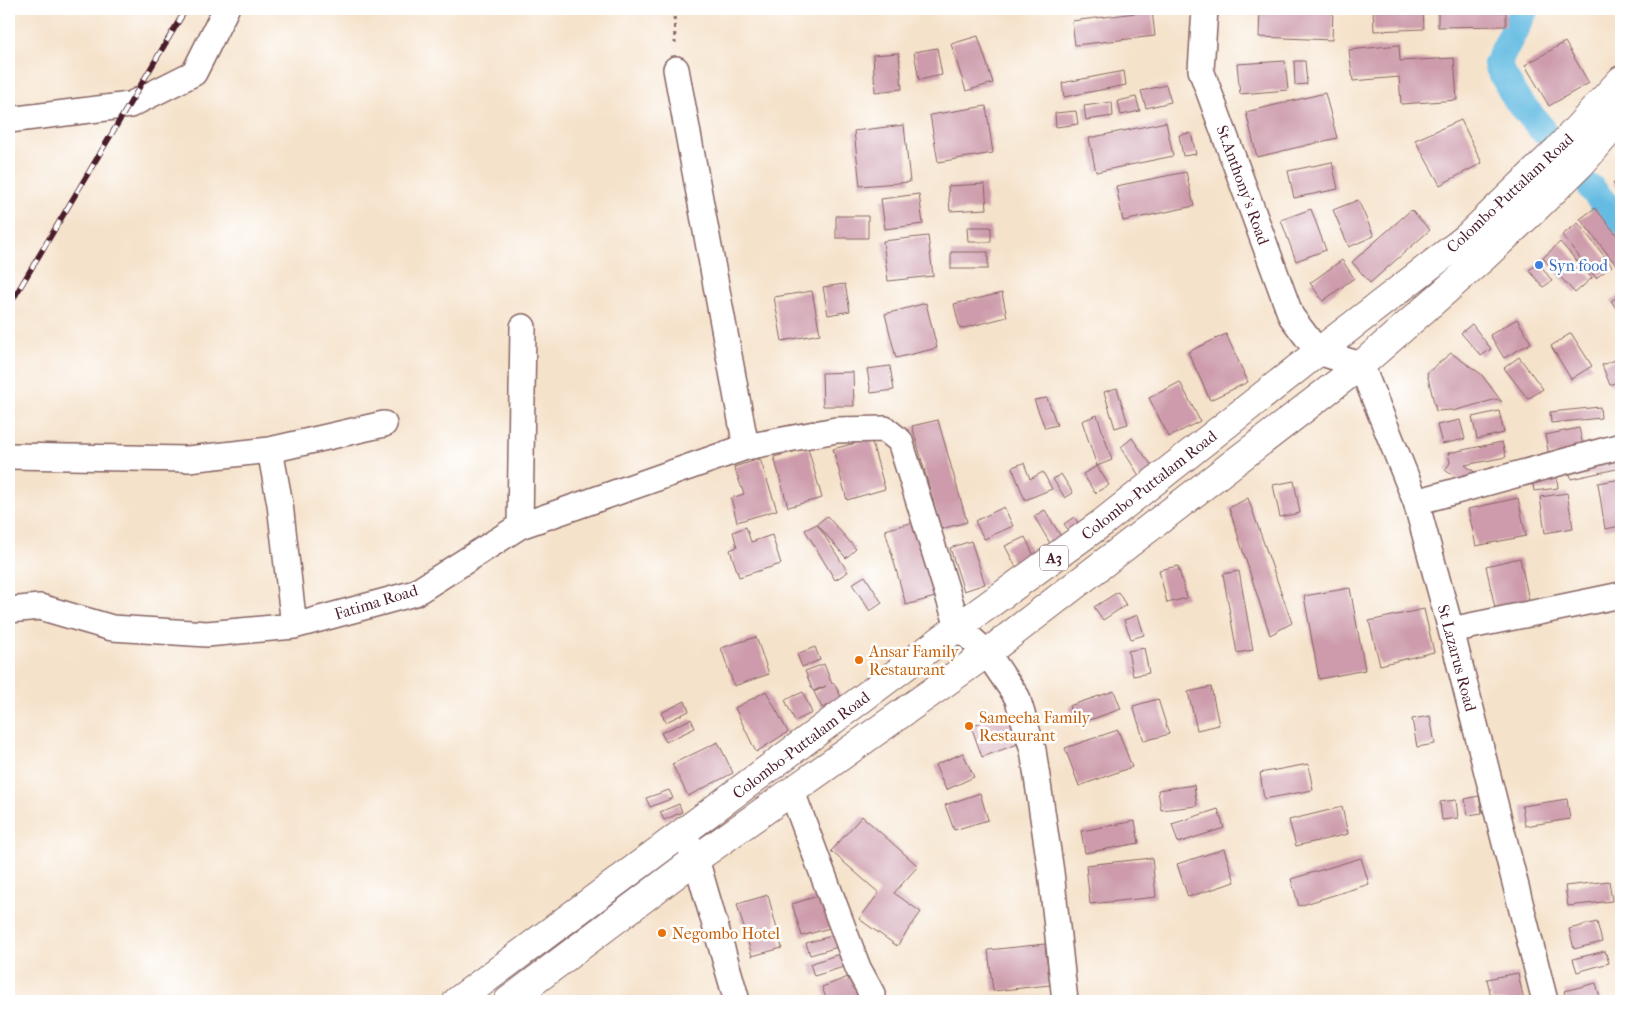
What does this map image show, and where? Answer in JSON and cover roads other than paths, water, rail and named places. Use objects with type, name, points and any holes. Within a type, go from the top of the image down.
[{"type":"highway","name":"Colombo-Puttalam Road","points":[[458,1001],[958,628],[1102,523],[1466,238],[1558,149],[1621,80]]},
{"type":"highway","name":"Colombo-Puttalam Road","points":[[508,1001],[696,859],[987,653],[1361,365],[1515,228],[1581,164],[1621,118]]},
{"type":"street","points":[[9,120],[130,105],[194,73],[226,9]]},
{"type":"street","name":"St.Anthony's Road","points":[[1205,9],[1201,70],[1291,316],[1318,352]]},
{"type":"street","points":[[676,70],[746,447]]},
{"type":"street","points":[[520,526],[522,327]]},
{"type":"street","points":[[1318,352],[1361,365]]},
{"type":"street","name":"St Lazarus Road","points":[[1361,365],[1416,502],[1451,630],[1545,1001]]},
{"type":"street","points":[[9,456],[188,459],[270,450],[384,424]]},
{"type":"street","name":"Fatima Road","points":[[9,610],[40,607],[112,628],[207,634],[294,626],[415,593],[520,526],[746,447],[836,430],[885,429],[900,440],[958,628]]},
{"type":"street","points":[[1416,502],[1621,446]]},
{"type":"street","points":[[270,450],[280,504],[294,626]]},
{"type":"street","points":[[1451,630],[1621,594]]},
{"type":"street","points":[[958,628],[987,653],[1016,697],[1033,750],[1051,872],[1065,1001]]},
{"type":"street","points":[[792,792],[858,968],[872,994],[869,1001]]},
{"type":"street","points":[[683,833],[696,859],[737,1001]]},
{"type":"waterway","points":[[1525,9],[1497,64],[1515,97],[1542,129]]},
{"type":"waterway","points":[[1592,189],[1621,223]]},
{"type":"railway","points":[[9,306],[186,9]]},
{"type":"place","name":"Syn food","points":[[1539,265]]},
{"type":"place","name":"Ansar Family Restaurant","points":[[859,660]]},
{"type":"place","name":"Sameeha Family Restaurant","points":[[969,726]]},
{"type":"place","name":"Negombo Hotel","points":[[662,933]]}]
